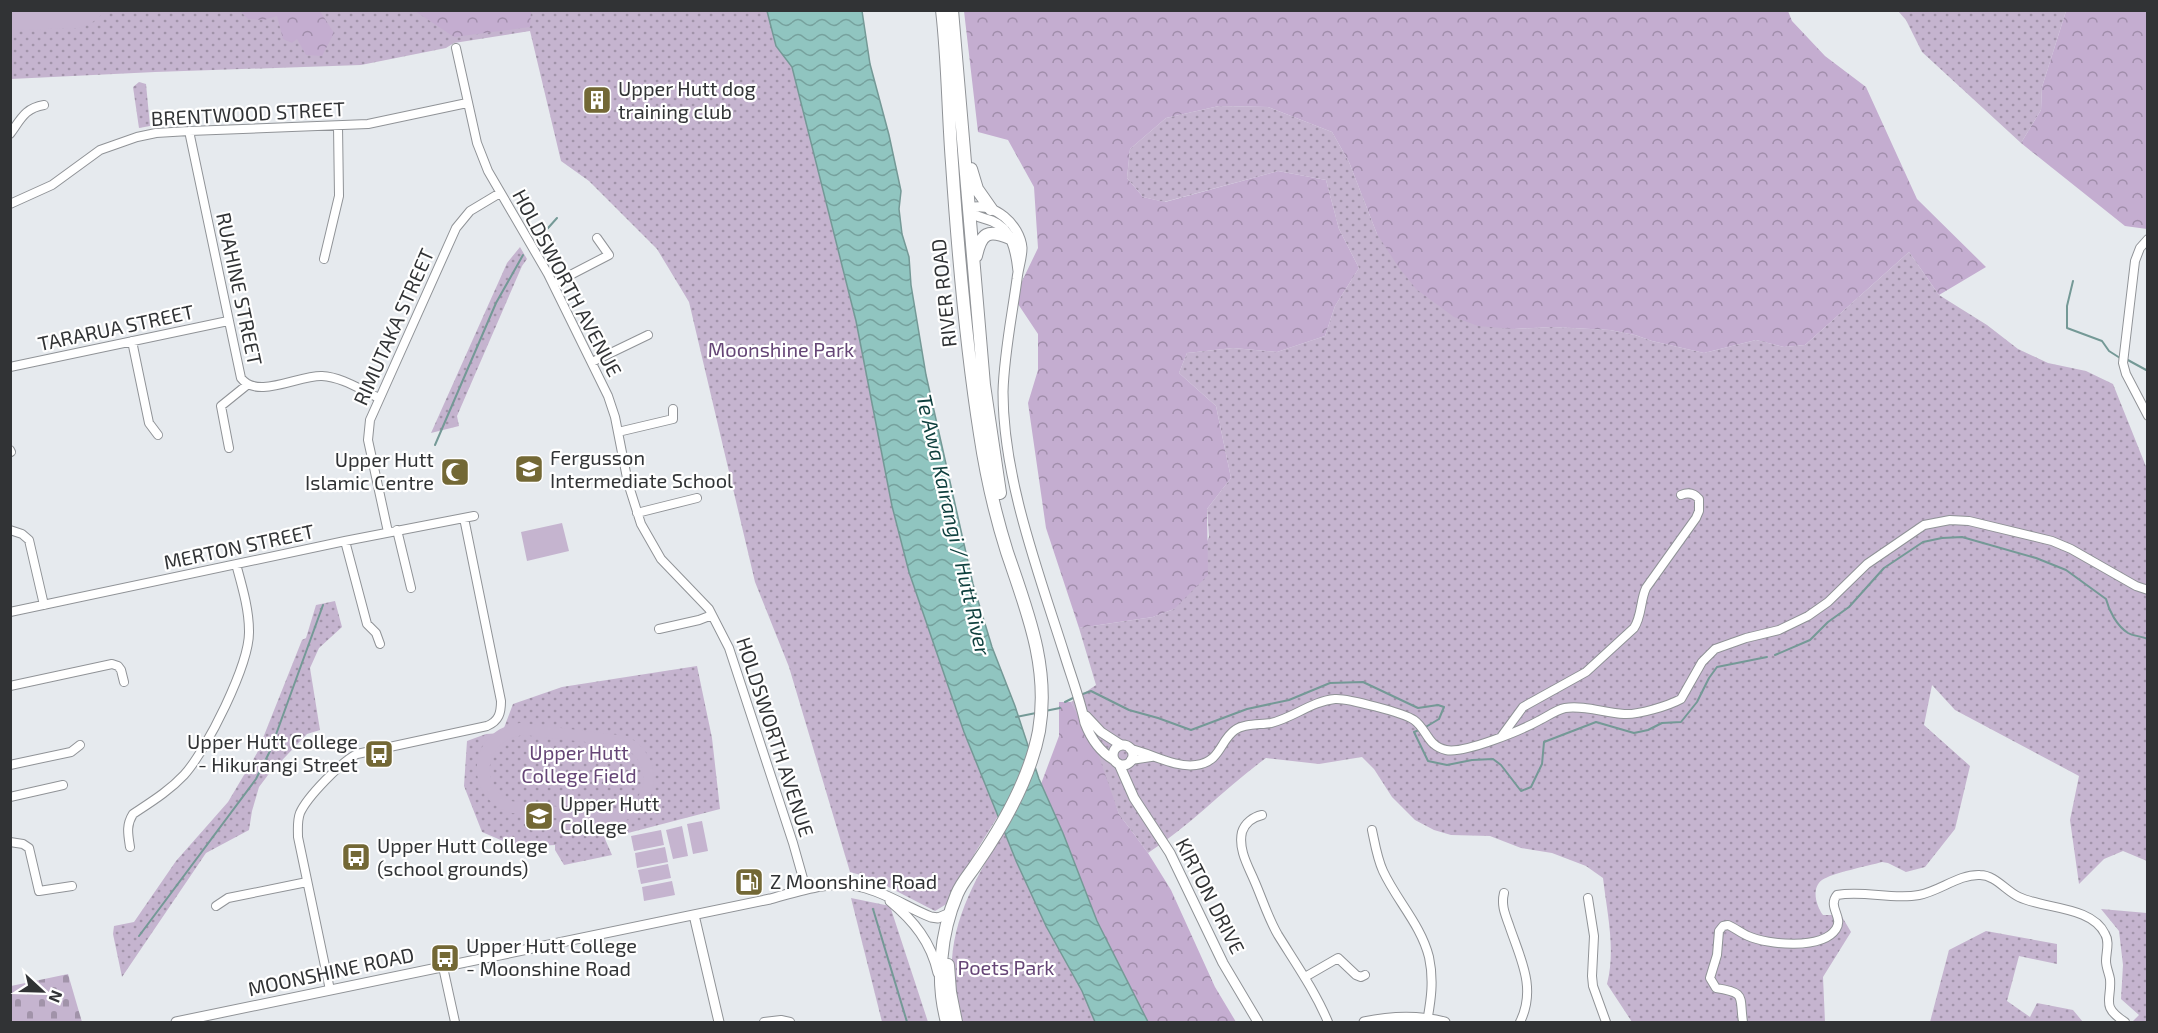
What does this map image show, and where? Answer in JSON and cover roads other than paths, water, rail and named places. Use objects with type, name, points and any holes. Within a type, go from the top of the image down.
[{"type":"highway","name":"RIVER ROAD","points":[[942,10],[960,271],[972,370],[984,460],[999,522],[1014,567]]},
{"type":"highway","name":"RIVER ROAD","points":[[947,1023],[940,981],[942,948],[950,913],[965,879],[979,860],[1013,801],[1030,764],[1039,730],[1042,692],[1038,648],[1014,567],[990,435],[951,10]]},
{"type":"highway","points":[[954,31],[974,181],[981,196],[991,209]]},
{"type":"highway","points":[[947,65],[962,198],[964,207],[969,211],[963,224],[973,333],[972,370]]},
{"type":"highway","points":[[974,263],[978,246],[984,236],[995,233],[1010,238]]},
{"type":"highway","name":"RIVER ROAD","points":[[956,1023],[948,979],[951,942],[956,918],[979,860]]},
{"type":"street","name":"HOLDSWORTH AVENUE","points":[[456,48],[477,143],[488,171],[553,284],[608,396],[628,483],[637,513],[650,543],[661,559],[704,603],[729,648],[806,889]]},
{"type":"street","name":"BRENTWOOD STREET","points":[[10,204],[52,185],[92,155],[108,147],[147,135],[189,131],[368,124],[467,103]]},
{"type":"street","points":[[10,134],[24,113],[36,106],[44,105]]},
{"type":"street","points":[[324,259],[339,196],[338,126]]},
{"type":"street","name":"RUAHINE STREET","points":[[189,131],[228,321],[240,373],[247,385],[262,388],[320,376],[335,378],[379,398]]},
{"type":"street","name":"RIMUTAKA STREET","points":[[388,532],[368,440],[370,420],[461,221],[470,211],[500,193]]},
{"type":"street","points":[[1018,271],[1016,252],[1010,238],[999,225],[969,211],[973,207],[991,209],[1006,219],[1018,234],[1022,249],[1005,368],[1005,428],[1025,526],[1085,723],[1094,742],[1102,752],[1116,762],[1145,757],[1156,758]]},
{"type":"street","points":[[553,284],[609,255],[597,238]]},
{"type":"street","points":[[2148,239],[2140,248],[2135,261],[2123,363],[2126,374],[2148,416]]},
{"type":"street","name":"TARARUA STREET","points":[[10,367],[228,321]]},
{"type":"street","points":[[592,362],[648,335]]},
{"type":"street","points":[[132,341],[149,423],[158,435]]},
{"type":"street","points":[[229,448],[220,406],[247,385]]},
{"type":"street","points":[[618,432],[673,419],[673,409]]},
{"type":"street","points":[[1501,737],[1523,707],[1586,672],[1634,628],[1639,621],[1646,588],[1699,512],[1700,499],[1686,493],[1681,495]]},
{"type":"street","points":[[637,513],[698,498]]},
{"type":"street","name":"MERTON STREET","points":[[10,612],[397,530],[474,516]]},
{"type":"street","points":[[330,990],[298,837],[303,807],[340,765],[357,754],[487,726],[498,719],[501,711],[501,701],[464,518]]},
{"type":"street","points":[[1082,708],[1101,732],[1126,747],[1180,764],[1201,764],[1218,753],[1235,730],[1244,726],[1274,722],[1310,706],[1334,699],[1407,716],[1421,728],[1433,745],[1450,751],[1501,737],[1567,708],[1633,714],[1676,702],[1684,695],[1702,662],[1715,649],[1779,630],[1808,616],[1828,602],[1867,564],[1903,541],[1917,529],[1930,523],[1958,519],[2052,541],[2071,549],[2136,586],[2148,590]]},
{"type":"street","points":[[10,530],[22,534],[29,540],[44,605]]},
{"type":"street","points":[[397,530],[411,588]]},
{"type":"street","points":[[345,541],[368,624],[376,633],[380,644]]},
{"type":"street","points":[[130,847],[127,829],[129,820],[133,814],[176,784],[195,761],[205,745],[248,653],[250,632],[247,609],[236,564]]},
{"type":"street","points":[[659,629],[712,615]]},
{"type":"street","points":[[10,686],[112,664],[121,670],[124,682]]},
{"type":"street","points":[[10,765],[71,752],[80,745]]},
{"type":"street","points":[[1126,747],[1132,754],[1129,787]]},
{"type":"street","points":[[1116,762],[1114,751],[1126,747]]},
{"type":"street","name":"KIRTON DRIVE","points":[[1116,762],[1142,812],[1170,853],[1223,963],[1258,1023]]},
{"type":"street","points":[[10,797],[63,785]]},
{"type":"street","points":[[1262,815],[1254,817],[1242,831],[1241,842],[1244,856],[1278,933],[1305,977],[1328,1023]]},
{"type":"street","points":[[1372,830],[1377,857],[1383,873],[1418,929],[1427,950],[1432,986],[1427,1020]]},
{"type":"street","points":[[10,842],[23,844],[29,848],[39,891],[51,891],[72,885]]},
{"type":"street","points":[[1743,1023],[1741,998],[1737,992],[1716,988],[1710,978],[1717,955],[1719,931],[1723,926],[1728,925],[1759,939],[1813,943],[1829,937],[1836,930],[1838,918],[1833,905],[1837,895],[1921,894],[1974,875],[1984,875],[1993,879],[2020,898],[2081,913],[2098,924],[2106,934],[2106,961],[2110,981],[2108,1002],[2115,1015],[2125,1023]]},
{"type":"street","points":[[216,906],[228,898],[307,882]]},
{"type":"street","name":"MOONSHINE ROAD","points":[[176,1023],[770,899],[806,889],[848,884],[882,894],[932,917],[942,917],[950,913]]},
{"type":"street","points":[[1504,893],[1503,909],[1524,970],[1528,991],[1520,1023]]},
{"type":"street","name":"MOONSHINE ROAD","points":[[882,894],[909,916],[924,936],[935,961],[940,981]]},
{"type":"street","points":[[1588,898],[1594,936],[1593,986],[1606,1023]]},
{"type":"street","points":[[694,915],[719,1023]]},
{"type":"street","points":[[1305,977],[1338,958],[1358,976],[1365,975]]},
{"type":"street","points":[[442,967],[455,1023]]},
{"type":"street","points":[[1364,1023],[1409,1016],[1445,1023]]},
{"type":"street","points":[[764,1023],[781,1020],[790,1023]]},
{"type":"water","name":"Te Awa Kairangi / Hutt River","points":[[767,11],[862,11],[870,64],[901,191],[899,209],[902,234],[909,257],[911,285],[926,375],[973,584],[992,647],[1015,706],[1039,779],[1097,921],[1148,1022],[1095,1022],[1082,991],[1046,926],[1017,863],[964,732],[909,572],[892,506],[856,321],[792,67],[776,46]]},
{"type":"waterway","points":[[540,237],[557,218]]},
{"type":"waterway","points":[[435,445],[496,303],[523,255]]},
{"type":"waterway","points":[[2073,281],[2067,306],[2067,328],[2102,341],[2109,351],[2120,358]]},
{"type":"waterway","points":[[2126,359],[2148,371]]},
{"type":"waterway","points":[[1775,655],[1810,640],[1828,622],[1849,607],[1884,568],[1923,542],[1962,537],[2036,558],[2066,570],[2106,599],[2114,618],[2124,630],[2148,639]]},
{"type":"waterway","points":[[139,936],[256,779],[270,751],[323,605]]},
{"type":"waterway","points":[[1419,730],[1414,732],[1428,761],[1447,765],[1493,759],[1501,765],[1521,791],[1531,787],[1542,764],[1544,742],[1596,722],[1634,733],[1648,730],[1662,723],[1681,722],[1697,702],[1717,667],[1767,657]]},
{"type":"waterway","points":[[1080,695],[1091,691],[1129,710],[1191,730],[1247,709],[1289,700],[1330,683],[1363,682],[1418,708],[1438,705],[1444,707],[1439,719],[1424,728]]},
{"type":"waterway","points":[[1065,702],[1075,697]]},
{"type":"waterway","points":[[1045,711],[1060,708]]},
{"type":"waterway","points":[[1016,717],[1036,713]]},
{"type":"waterway","points":[[873,909],[907,1022]]},
{"type":"place","name":"Upper Hutt dog training club","points":[[597,100]]},
{"type":"place","name":"Fergusson Intermediate School","points":[[529,469]]},
{"type":"place","name":"Upper Hutt Islamic Centre","points":[[455,472]]},
{"type":"place","name":"Upper Hutt College - Hikurangi Street","points":[[379,754]]},
{"type":"place","name":"Upper Hutt College","points":[[539,816]]},
{"type":"place","name":"Upper Hutt College (school grounds)","points":[[356,857]]},
{"type":"place","name":"Z Moonshine Road","points":[[749,882]]},
{"type":"place","name":"Upper Hutt College - Moonshine Road","points":[[445,958]]},
{"type":"park label","name":"Moonshine Park","points":[[781,350]]},
{"type":"park label","name":"Upper Hutt College Field","points":[[579,764]]},
{"type":"park label","name":"Poets Park","points":[[1006,968]]}]
